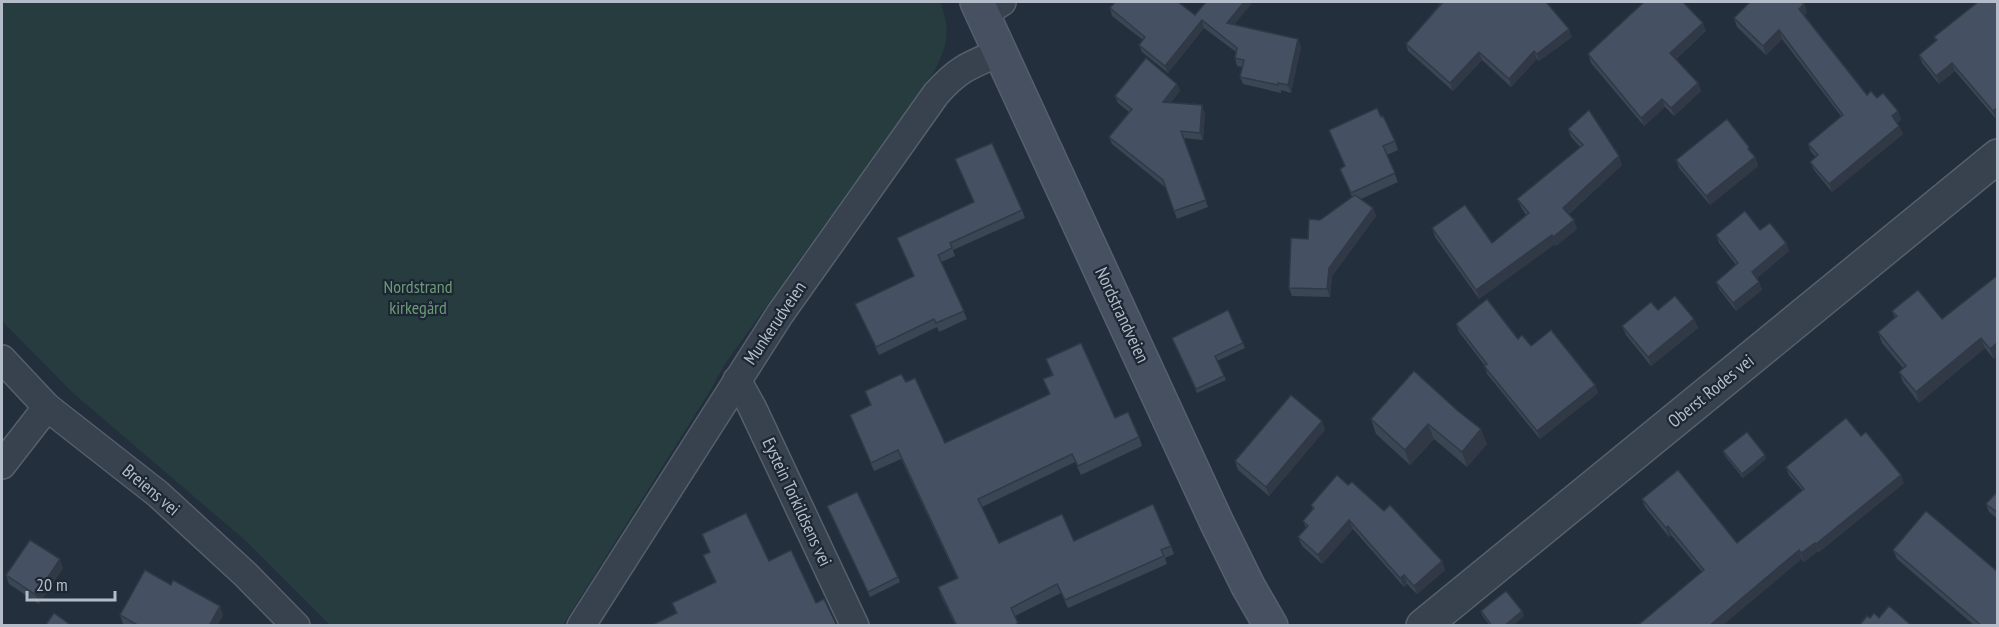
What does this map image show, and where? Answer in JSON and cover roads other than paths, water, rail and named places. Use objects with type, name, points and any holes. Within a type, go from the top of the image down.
[{"type":"main road","name":"Nordstrandveien","points":[[988,6],[1001,52],[1222,532],[1248,586],[1271,626]]},
{"type":"street","name":"Munkerudveien","points":[[581,626],[780,314],[936,94],[952,76],[967,66],[1001,52]]},
{"type":"street","name":"Oberst Rodes vei","points":[[1423,626],[1998,156]]},
{"type":"street","name":"Breiens vei","points":[[2,359],[46,406],[158,494],[245,574],[296,626]]},
{"type":"street","name":"Eystein Torkildsens vei","points":[[736,380],[752,407],[855,626]]},
{"type":"street","points":[[2,465],[46,406]]},
{"type":"park label","name":"Nordstrand kirkegård","points":[[418,297]]}]
